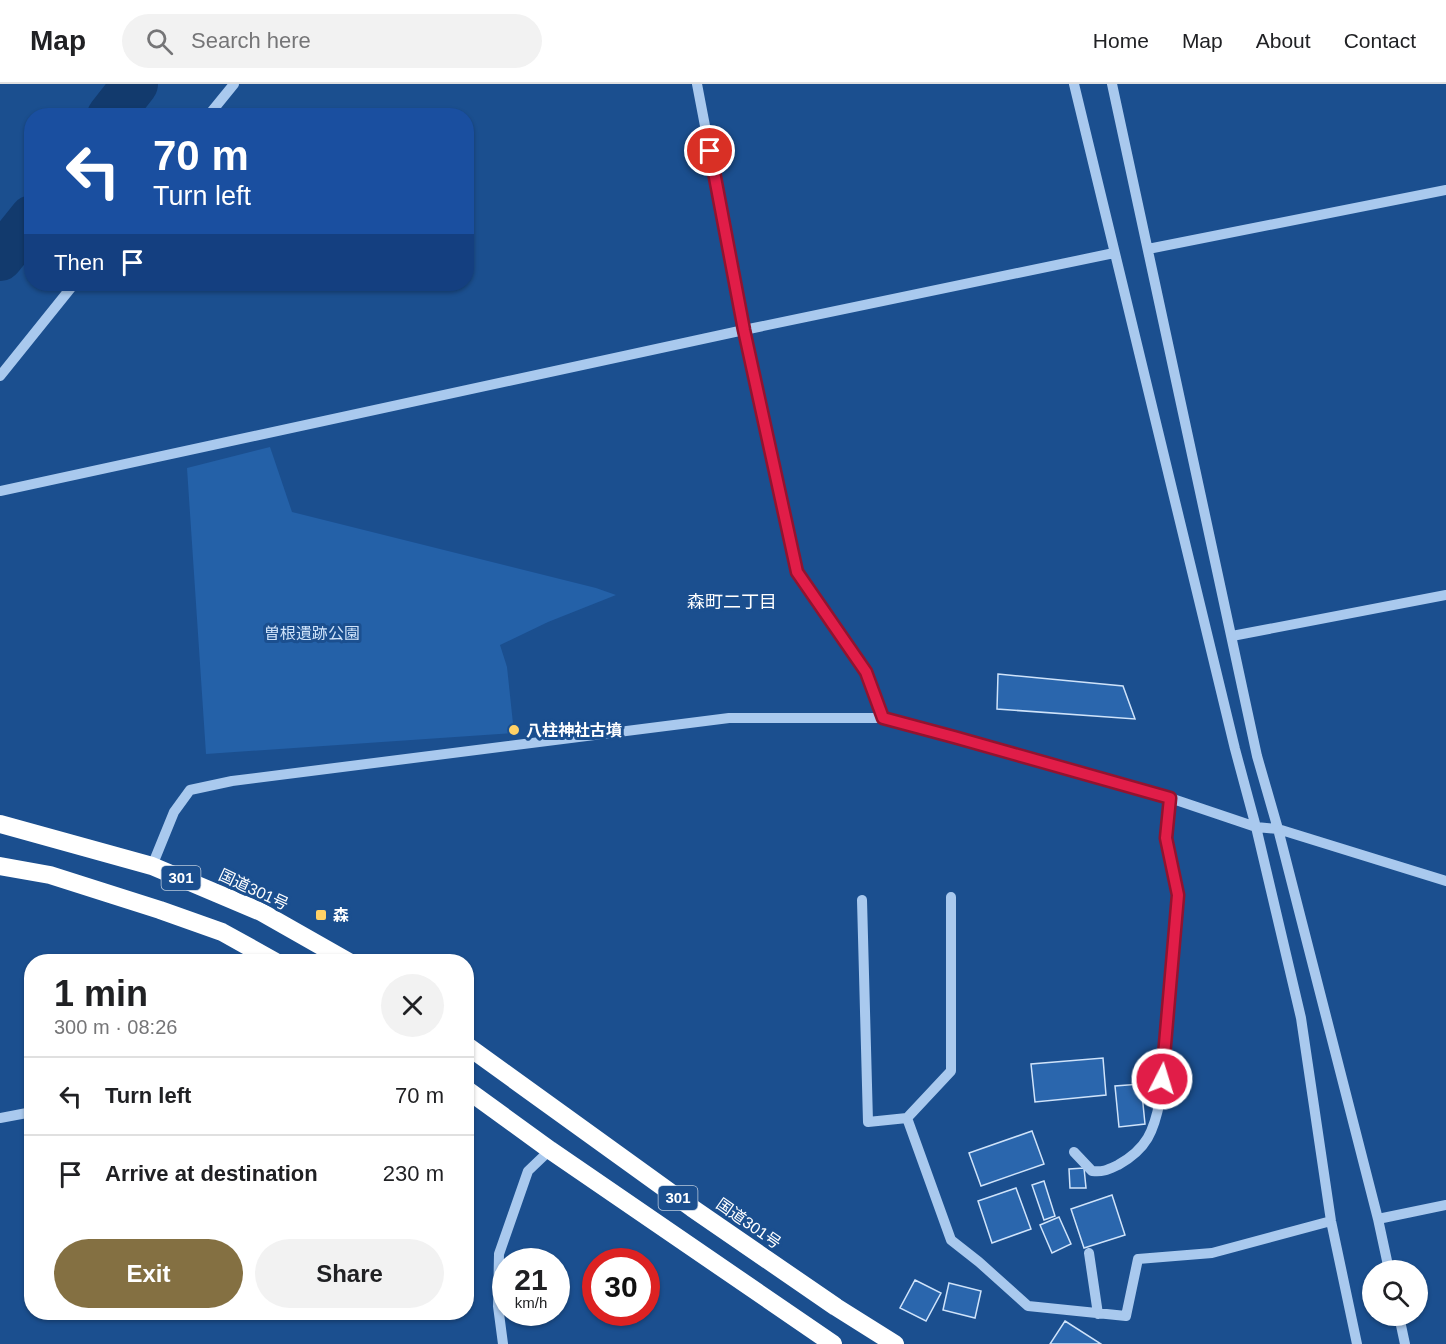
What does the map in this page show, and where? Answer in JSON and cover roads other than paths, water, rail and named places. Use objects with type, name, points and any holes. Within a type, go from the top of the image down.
[{"type":"highway","name":"国道301号","points":[[0,824],[152,866],[261,912],[335,954]]},
{"type":"highway","name":"301","points":[[0,866],[50,874],[160,910],[222,932],[262,954]]},
{"type":"highway","name":"国道301号","points":[[474,1052],[692,1208],[836,1307],[895,1344]]},
{"type":"highway","name":"301","points":[[474,1095],[550,1150],[833,1344]]},
{"type":"street","points":[[214,108],[234,84]]},
{"type":"street","points":[[697,84],[744,330],[797,572],[866,672],[883,718]]},
{"type":"street","points":[[1074,84],[1301,1018],[1330,1221],[1357,1344]]},
{"type":"street","points":[[1112,84],[1257,756],[1278,829],[1387,1260]]},
{"type":"street","points":[[1148,249],[1446,190]]},
{"type":"street","points":[[0,491],[744,330],[1114,253]]},
{"type":"street","points":[[0,376],[68,291]]},
{"type":"street","points":[[1232,636],[1446,595]]},
{"type":"street","points":[[152,866],[174,812],[190,790],[232,781],[729,718],[883,718],[1170,798],[1256,827],[1278,829],[1446,880]]},
{"type":"street","points":[[1074,1152],[1092,1171],[1104,1172],[1132,1157],[1147,1140],[1156,1121],[1160,1100],[1178,895],[1166,838],[1170,798]]},
{"type":"street","points":[[862,900],[868,1122],[907,1118],[951,1071],[951,897]]},
{"type":"street","points":[[0,1118],[24,1114]]},
{"type":"street","points":[[907,1118],[951,1240],[1028,1306],[1126,1316],[1138,1259],[1212,1253],[1330,1221]]},
{"type":"street","points":[[503,1344],[498,1306],[499,1254],[528,1171],[550,1150]]},
{"type":"street","points":[[1378,1220],[1446,1205]]},
{"type":"street","points":[[1089,1252],[1098,1314]]},
{"type":"street","points":[[1401,1326],[1405,1344]]},
{"type":"waterway","points":[[116,108],[135,84]]},
{"type":"waterway","points":[[0,258],[24,228]]},
{"type":"place","name":"八柱神社古墳","points":[[514,730]]},
{"type":"place","name":"森","points":[[321,915]]},
{"type":"district","name":"森町二丁目","points":[[732,602]]},
{"type":"park label","name":"曽根遺跡公園","points":[[312,633]]}]
